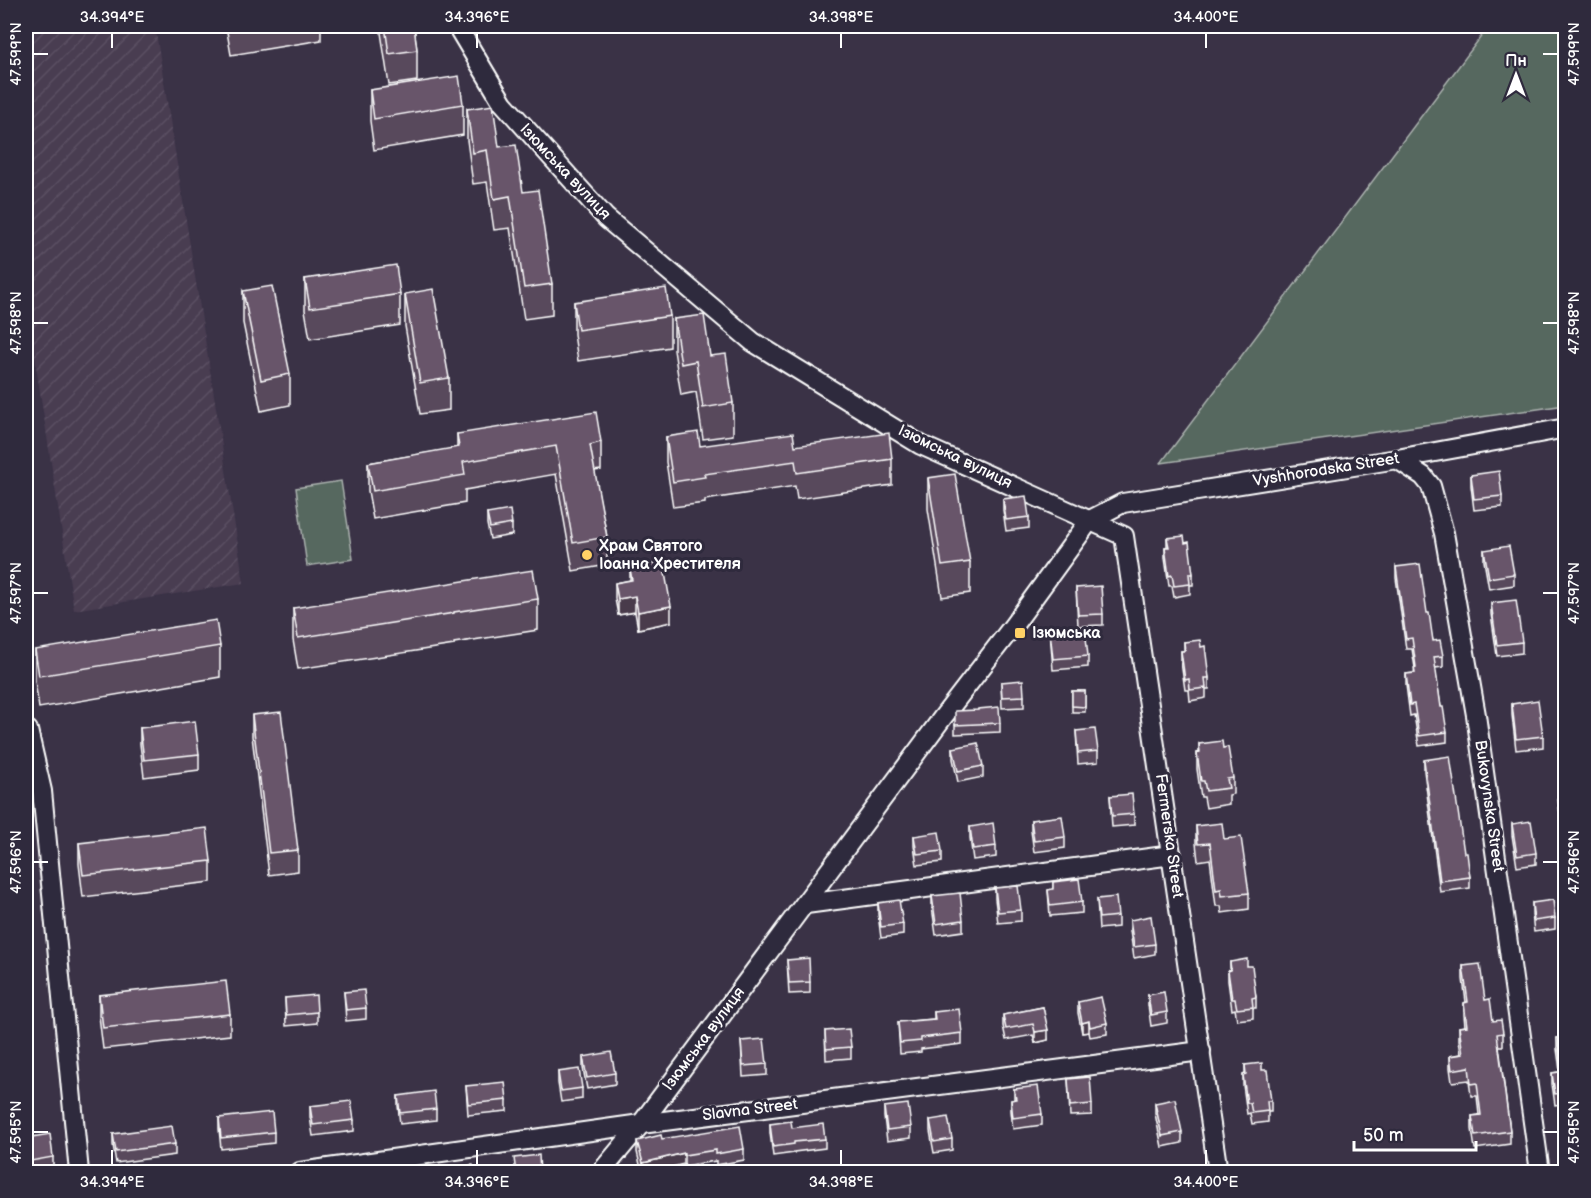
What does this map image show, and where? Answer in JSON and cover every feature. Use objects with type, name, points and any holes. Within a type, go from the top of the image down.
[{"type":"street","name":"Ізюмська вулиця","points":[[459,27],[503,103],[606,218],[753,342],[921,445],[1090,520],[806,904],[641,1124],[601,1173]]},
{"type":"street","name":"Vyshhorodska Street","points":[[1090,520],[1123,503],[1396,459],[1566,428]]},
{"type":"street","name":"Bukovynska Street","points":[[1396,459],[1423,476],[1431,486],[1444,533],[1476,715],[1540,1173]]},
{"type":"street","name":"Fermerska Street","points":[[1090,520],[1124,536],[1218,1173]]},
{"type":"street","points":[[28,730],[42,791],[79,1173]]},
{"type":"street","points":[[806,904],[1172,855]]},
{"type":"street","name":"Slavna Street","points":[[300,1173],[641,1124],[1201,1051]]},
{"type":"shaded area","points":[[26,26],[155,26],[244,583],[74,610],[26,302]]},
{"type":"green space","points":[[1489,26],[1565,26],[1565,405],[1161,463]]},
{"type":"green space","points":[[341,481],[353,559],[307,566],[296,488]]},
{"type":"building","points":[[385,26],[414,26],[417,50],[389,54]]},
{"type":"building","points":[[459,76],[463,104],[374,119],[370,90]]},
{"type":"building","points":[[493,105],[499,147],[516,145],[523,192],[538,190],[552,284],[524,288],[510,196],[494,199],[487,150],[473,153],[467,109]]},
{"type":"building","points":[[396,265],[400,294],[310,308],[305,279]]},
{"type":"building","points":[[272,286],[290,374],[261,380],[243,291]]},
{"type":"building","points":[[666,288],[670,316],[578,330],[574,302]]},
{"type":"building","points":[[433,289],[449,378],[420,383],[405,294]]},
{"type":"building","points":[[704,315],[710,356],[726,354],[733,403],[703,408],[696,361],[681,364],[674,319]]},
{"type":"building","points":[[596,412],[601,442],[590,445],[607,537],[573,543],[556,446],[463,462],[465,475],[373,491],[368,463],[459,447],[457,434]]},
{"type":"building","points":[[698,432],[700,446],[793,433],[795,446],[889,433],[892,459],[797,473],[795,461],[704,474],[705,477],[673,482],[666,437]]},
{"type":"building","points":[[1499,471],[1502,496],[1474,499],[1471,475]]},
{"type":"building","points":[[955,474],[970,562],[942,566],[928,478]]},
{"type":"building","points":[[1026,496],[1029,517],[1006,520],[1003,499]]},
{"type":"building","points":[[510,510],[512,524],[490,528],[487,514]]},
{"type":"building","points":[[1184,536],[1185,543],[1189,542],[1193,574],[1189,574],[1190,584],[1174,586],[1172,575],[1169,576],[1165,547],[1169,547],[1167,538]]},
{"type":"building","points":[[1509,546],[1514,574],[1489,578],[1484,550]]},
{"type":"building","points":[[663,562],[671,606],[638,612],[635,596],[618,599],[615,583],[632,580],[630,569]]},
{"type":"building","points":[[1420,564],[1433,641],[1440,640],[1443,656],[1434,657],[1447,732],[1419,736],[1414,704],[1410,705],[1406,674],[1415,673],[1414,668],[1416,667],[1412,638],[1406,639],[1396,567]]},
{"type":"building","points":[[533,570],[538,599],[298,638],[293,608]]},
{"type":"building","points":[[1101,586],[1103,614],[1078,615],[1076,588]]},
{"type":"building","points":[[1516,600],[1522,642],[1497,645],[1491,603]]},
{"type":"building","points":[[216,620],[220,646],[39,676],[35,650]]},
{"type":"building","points":[[1085,628],[1088,656],[1053,659],[1050,631]]},
{"type":"building","points":[[1200,640],[1201,647],[1205,646],[1209,678],[1205,678],[1206,688],[1190,690],[1189,679],[1185,680],[1181,651],[1185,651],[1184,642]]},
{"type":"building","points":[[1023,680],[1024,696],[1002,697],[1001,682]]},
{"type":"building","points":[[1072,691],[1085,691],[1085,707],[1072,706]]},
{"type":"building","points":[[1538,700],[1543,736],[1516,739],[1512,704]]},
{"type":"building","points":[[999,707],[1000,723],[955,725],[955,711]]},
{"type":"building","points":[[281,712],[298,850],[269,853],[252,715]]},
{"type":"building","points":[[195,721],[199,754],[144,760],[140,728]]},
{"type":"building","points":[[1095,729],[1098,751],[1078,753],[1076,731]]},
{"type":"building","points":[[1222,741],[1223,748],[1228,747],[1233,778],[1227,779],[1229,788],[1206,791],[1204,781],[1201,781],[1197,753],[1200,752],[1199,744]]},
{"type":"building","points":[[978,743],[983,766],[958,771],[953,748]]},
{"type":"building","points":[[1450,756],[1464,853],[1467,853],[1470,877],[1440,881],[1424,760]]},
{"type":"building","points":[[1566,788],[1566,817],[1562,817],[1558,789]]},
{"type":"building","points":[[1132,794],[1134,814],[1112,816],[1110,796]]},
{"type":"building","points":[[1062,816],[1065,837],[1034,841],[1031,820]]},
{"type":"building","points":[[1531,821],[1536,853],[1517,856],[1512,824]]},
{"type":"building","points":[[993,823],[996,846],[973,849],[970,827]]},
{"type":"building","points":[[1222,823],[1224,839],[1241,837],[1249,893],[1222,896],[1221,889],[1216,890],[1210,843],[1198,844],[1196,826]]},
{"type":"building","points":[[207,828],[211,861],[83,875],[79,843]]},
{"type":"building","points":[[939,832],[942,851],[917,854],[914,836]]},
{"type":"building","points":[[1079,879],[1082,902],[1050,906],[1048,890],[1053,889],[1053,882]]},
{"type":"building","points":[[1018,886],[1021,910],[998,912],[995,888]]},
{"type":"building","points":[[960,893],[963,920],[936,924],[932,896]]},
{"type":"building","points":[[1116,897],[1118,916],[1099,918],[1097,899]]},
{"type":"building","points":[[899,900],[903,924],[881,927],[878,903]]},
{"type":"building","points":[[1553,900],[1555,918],[1534,921],[1532,903]]},
{"type":"building","points":[[1151,916],[1155,944],[1134,947],[1130,920]]},
{"type":"building","points":[[809,958],[810,982],[789,983],[787,960]]},
{"type":"building","points":[[1247,959],[1247,966],[1252,966],[1256,997],[1252,998],[1253,1007],[1237,1009],[1235,999],[1232,999],[1228,971],[1231,970],[1230,962]]},
{"type":"building","points":[[1480,964],[1485,1000],[1490,999],[1493,1021],[1501,1020],[1503,1033],[1497,1034],[1510,1131],[1475,1136],[1472,1116],[1481,1115],[1477,1083],[1471,1084],[1469,1067],[1452,1070],[1450,1056],[1463,1054],[1459,1027],[1467,1026],[1464,1003],[1468,1002],[1463,966]]},
{"type":"building","points":[[226,981],[230,1014],[103,1028],[99,995]]},
{"type":"building","points":[[364,990],[366,1008],[346,1010],[344,992]]},
{"type":"building","points":[[1164,992],[1167,1012],[1151,1015],[1148,995]]},
{"type":"building","points":[[316,995],[317,1012],[286,1015],[285,998]]},
{"type":"building","points":[[1101,997],[1107,1023],[1090,1027],[1089,1021],[1082,1023],[1078,1002]]},
{"type":"building","points":[[1043,1007],[1048,1030],[1035,1032],[1033,1024],[1006,1029],[1003,1015]]},
{"type":"building","points":[[959,1009],[962,1033],[900,1043],[898,1022],[935,1019],[934,1012]]},
{"type":"building","points":[[849,1029],[851,1047],[826,1049],[825,1031]]},
{"type":"building","points":[[1566,1037],[1566,1059],[1560,1060],[1557,1038]]},
{"type":"building","points":[[764,1039],[767,1064],[743,1066],[741,1041]]},
{"type":"building","points":[[611,1052],[615,1073],[587,1078],[583,1057]]},
{"type":"building","points":[[1262,1063],[1262,1070],[1267,1070],[1271,1101],[1267,1101],[1268,1111],[1252,1113],[1250,1103],[1247,1103],[1243,1075],[1246,1074],[1245,1065]]},
{"type":"building","points":[[579,1069],[582,1088],[561,1091],[558,1072]]},
{"type":"building","points":[[1566,1071],[1566,1126],[1561,1093],[1555,1094],[1552,1073]]},
{"type":"building","points":[[1090,1077],[1092,1104],[1070,1106],[1068,1079]]},
{"type":"building","points":[[505,1082],[507,1100],[468,1104],[466,1086]]},
{"type":"building","points":[[1038,1086],[1042,1114],[1013,1118],[1011,1100],[1016,1099],[1014,1089]]},
{"type":"building","points":[[434,1091],[436,1109],[400,1113],[398,1096]]},
{"type":"building","points":[[1175,1099],[1182,1132],[1162,1136],[1155,1103]]},
{"type":"building","points":[[351,1101],[354,1120],[313,1125],[310,1106]]},
{"type":"building","points":[[908,1104],[911,1127],[887,1130],[884,1107]]},
{"type":"building","points":[[272,1112],[274,1132],[221,1138],[219,1118]]},
{"type":"building","points":[[948,1117],[952,1139],[934,1142],[930,1120]]},
{"type":"building","points":[[791,1121],[792,1128],[823,1124],[825,1139],[773,1147],[770,1124]]},
{"type":"building","points":[[172,1126],[175,1144],[116,1152],[113,1134]]},
{"type":"building","points":[[740,1126],[744,1149],[716,1154],[716,1150],[684,1155],[684,1153],[643,1163],[637,1141],[661,1135],[662,1139]]},
{"type":"building","points":[[50,1134],[53,1157],[31,1161],[30,1158],[26,1158],[26,1138]]},
{"type":"building","points":[[539,1155],[540,1173],[516,1173],[514,1158]]},
{"type":"building","points":[[473,1165],[474,1173],[419,1173],[419,1171]]},
{"type":"building","points":[[1279,1169],[1279,1173],[1262,1173],[1262,1171]]},
{"type":"place","name":"Храм Святого Іоанна Хрестителя","points":[[587,555]]},
{"type":"place","name":"Ізюмська","points":[[1020,633]]}]
